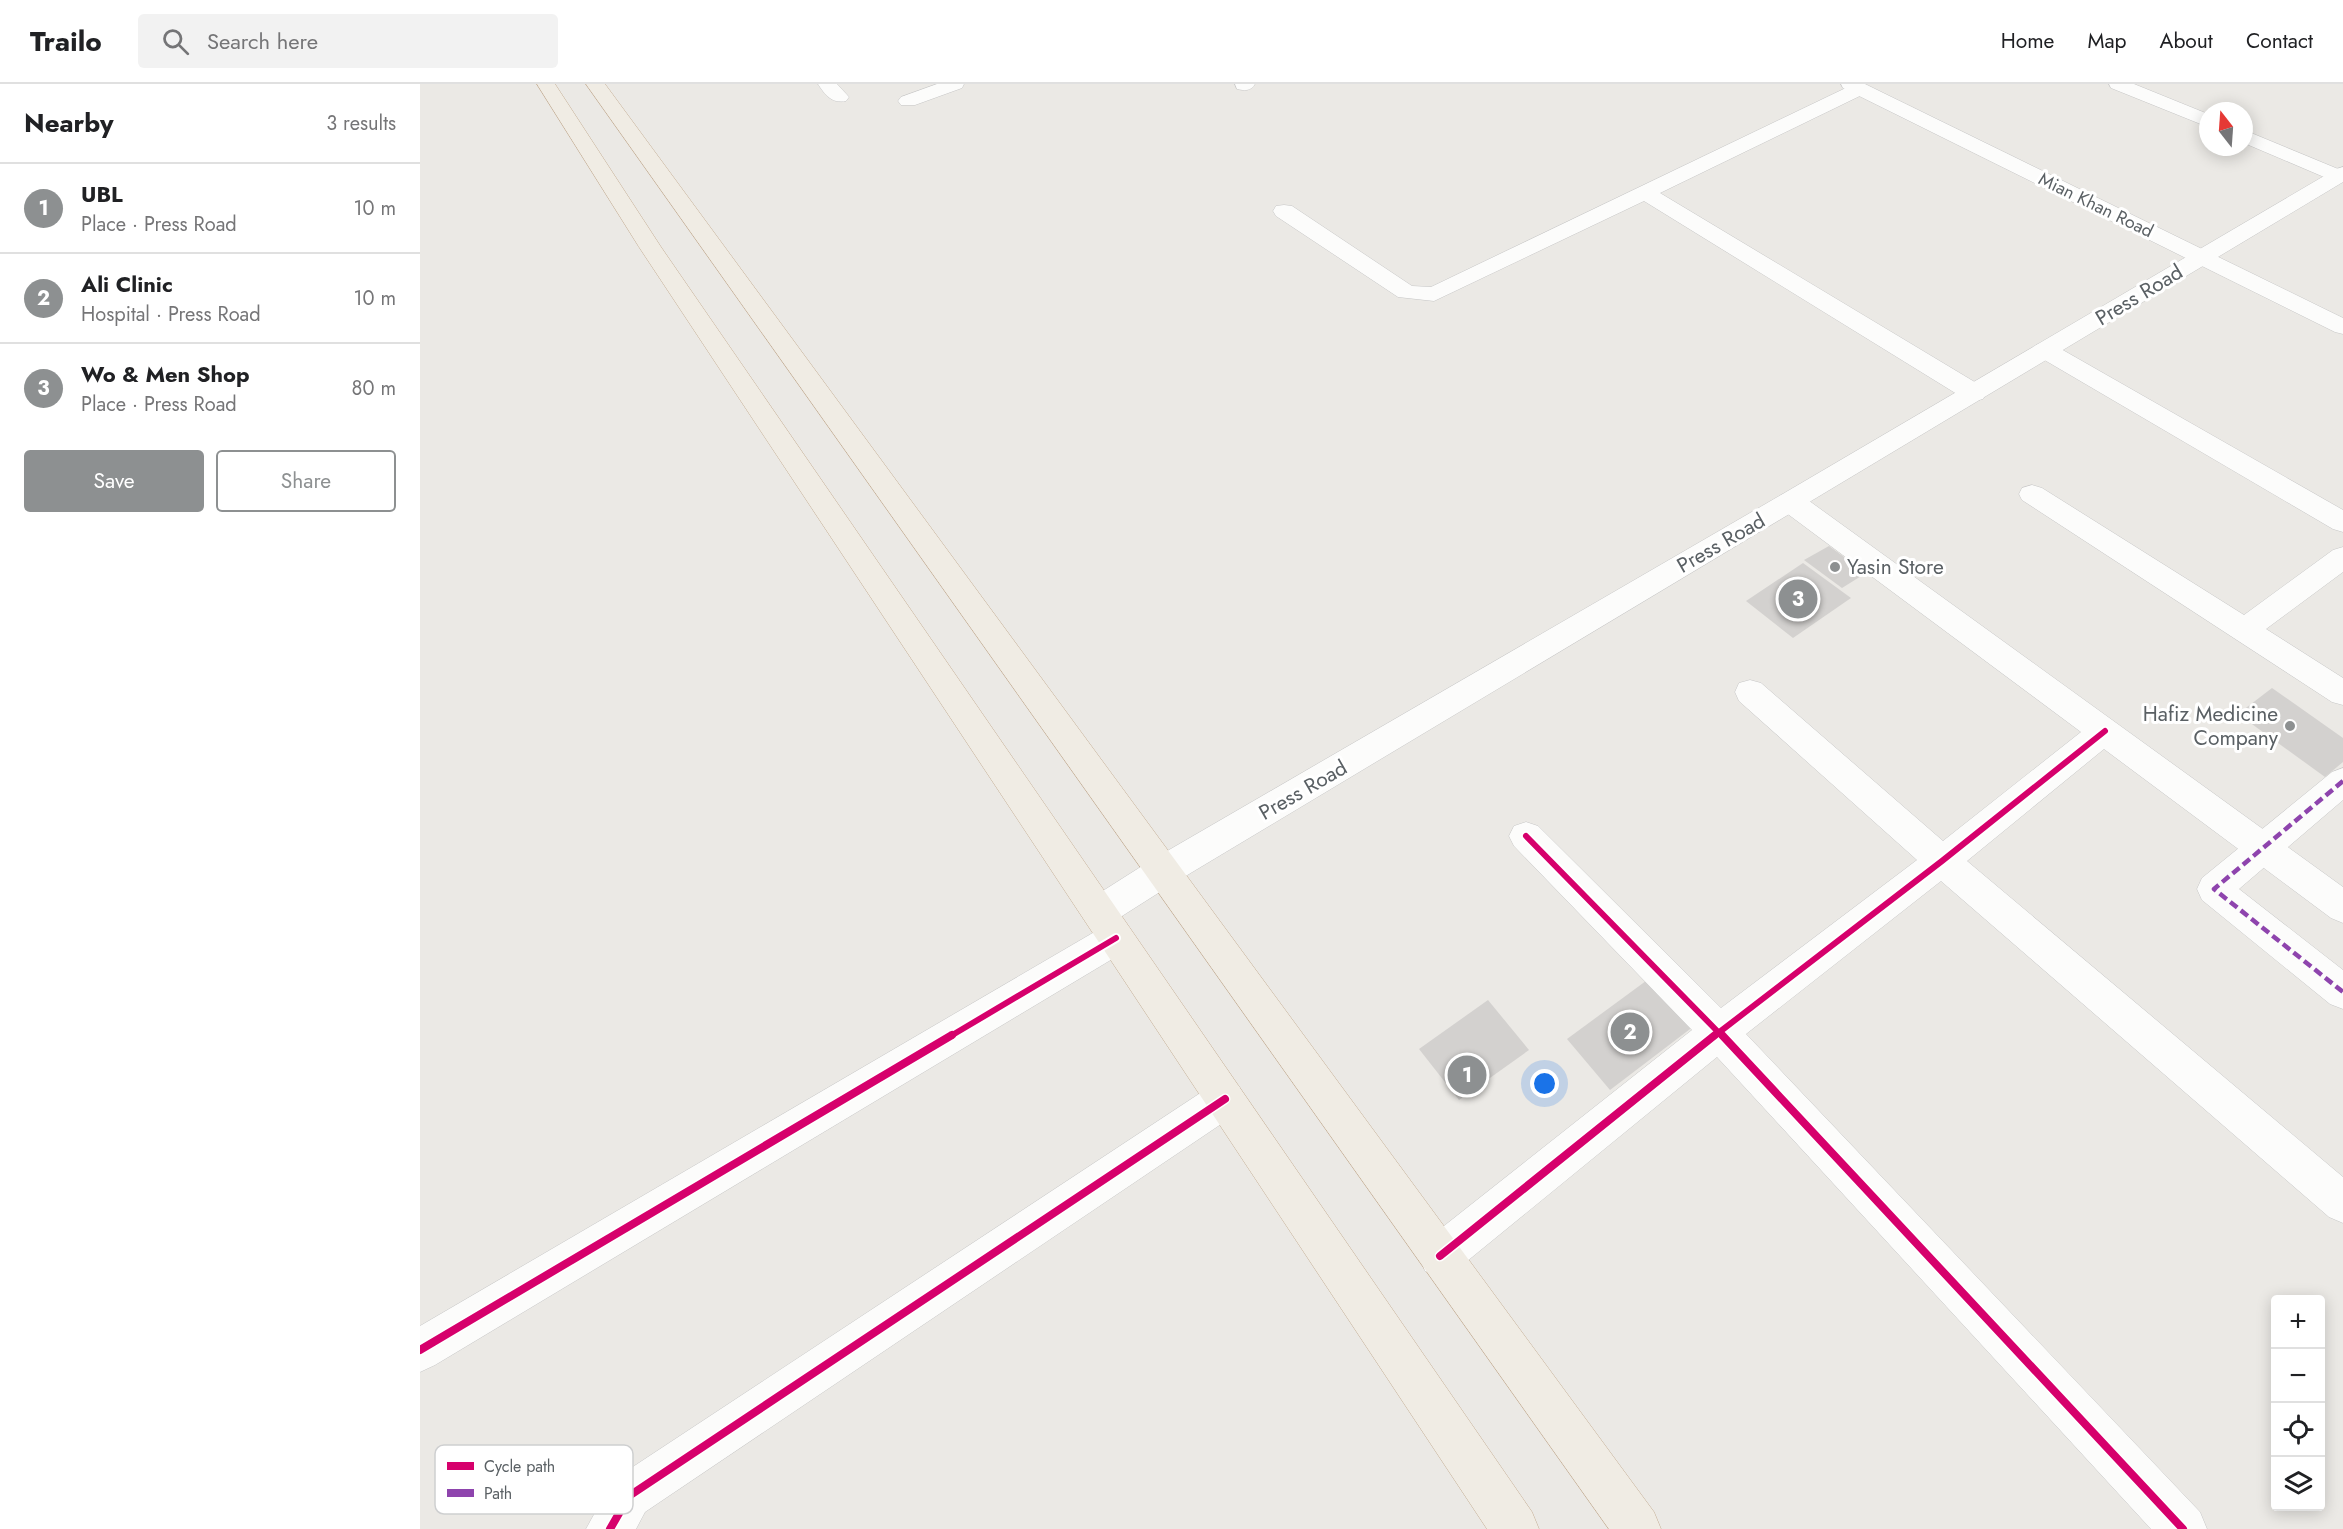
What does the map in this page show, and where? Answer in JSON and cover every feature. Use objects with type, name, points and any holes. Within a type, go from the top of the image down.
[{"type":"highway","points":[[546,84],[676,238],[1162,872],[1637,1529]]},
{"type":"highway","points":[[595,84],[676,238],[1108,925],[1515,1529]]},
{"type":"street","points":[[908,101],[955,84]]},
{"type":"street","points":[[2118,84],[2199,117]]},
{"type":"street","points":[[1284,210],[1406,292],[1434,294],[1854,86]]},
{"type":"street","name":"Mian Khan Road","points":[[1854,86],[2343,327]]},
{"type":"street","points":[[2253,140],[2341,174]]},
{"type":"street","name":"Press Road","points":[[420,1350],[1108,925],[1162,872],[1791,502],[2341,174]]},
{"type":"street","points":[[1644,192],[1974,393]]},
{"type":"street","points":[[2045,350],[2343,522]]},
{"type":"street","points":[[2032,494],[2343,693]]},
{"type":"street","points":[[1791,502],[2343,907]]},
{"type":"street","points":[[2244,630],[2343,557]]},
{"type":"street","points":[[1750,692],[1942,861],[2343,1203]]},
{"type":"street","points":[[1440,1256],[1719,1032],[1942,861],[2105,731]]},
{"type":"street","points":[[2343,781],[2214,888],[2343,992]]},
{"type":"street","points":[[1526,836],[1719,1032],[2183,1529]]},
{"type":"street","points":[[633,1493],[1225,1100]]},
{"type":"street","points":[[610,1529],[619,1514]]},
{"type":"building","name":"Yasin Store","points":[[1829,546],[1866,573],[1842,588],[1804,560]]},
{"type":"building","points":[[1803,563],[1851,598],[1793,638],[1746,601]]},
{"type":"building","name":"Hafiz Medicine Company","points":[[2272,688],[2343,738],[2343,762],[2325,777],[2238,714]]},
{"type":"building","points":[[1650,978],[1694,1026],[1610,1090],[1567,1039]]},
{"type":"building","points":[[1488,1000],[1529,1050],[1459,1100],[1419,1049]]},
{"type":"marked path","points":[[2343,781],[2214,889],[2343,992]]},
{"type":"cycle path","points":[[1440,1256],[1719,1032],[1942,861],[2105,731]]},
{"type":"cycle path","points":[[1526,836],[1719,1032],[2183,1529]]},
{"type":"cycle path","points":[[420,1350],[1116,938]]},
{"type":"cycle path","points":[[633,1493],[1225,1099]]},
{"type":"cycle path","points":[[610,1529],[619,1514]]},
{"type":"place","name":"Yasin Store","points":[[1835,567]]},
{"type":"place","name":"Wo & Men Shop","points":[[1798,599]]},
{"type":"place","name":"Hafiz Medicine Company","points":[[2290,726]]},
{"type":"place","name":"Ali Clinic","points":[[1630,1032]]},
{"type":"place","name":"UBL","points":[[1467,1075]]}]
